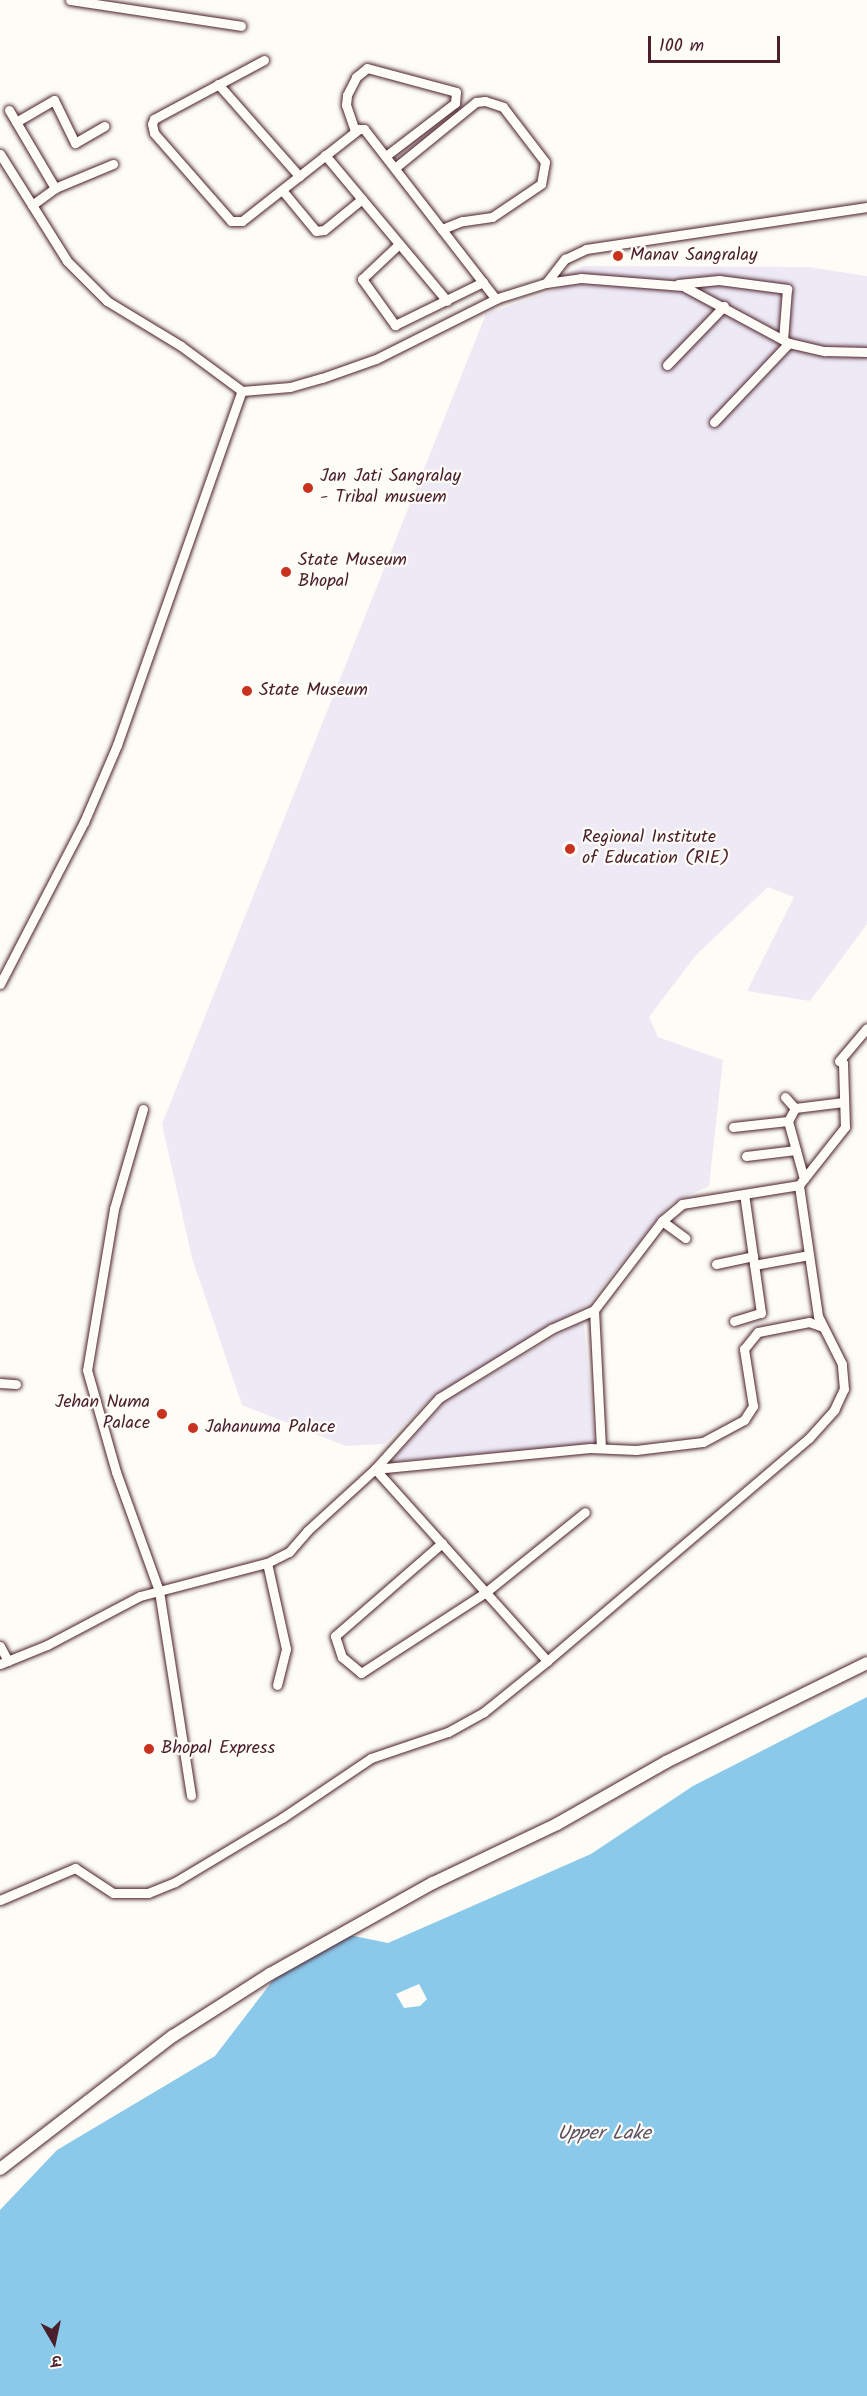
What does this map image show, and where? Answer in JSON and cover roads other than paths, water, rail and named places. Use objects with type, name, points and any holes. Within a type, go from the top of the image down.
[{"type":"street","points":[[70,0],[241,26]]},
{"type":"street","points":[[264,60],[154,119],[154,133],[231,221],[242,221],[356,131],[368,130],[496,299]]},
{"type":"street","points":[[356,131],[346,105],[347,95],[361,71],[371,68],[456,92],[455,103],[387,154]]},
{"type":"street","points":[[218,84],[299,176]]},
{"type":"street","points":[[16,122],[54,100],[75,143],[104,126]]},
{"type":"street","points":[[396,167],[476,102],[485,101],[502,107],[545,162],[541,184],[492,217],[462,221],[442,229]]},
{"type":"street","points":[[9,110],[55,188]]},
{"type":"street","points":[[0,154],[67,261],[106,301],[181,346],[242,392],[290,387],[376,359],[496,299],[546,283],[581,278],[672,284],[719,280],[787,289],[786,341],[714,422]]},
{"type":"street","points":[[325,155],[447,301]]},
{"type":"street","points":[[32,205],[55,188],[113,164]]},
{"type":"street","points":[[282,190],[316,231],[324,230],[362,200]]},
{"type":"street","points":[[546,283],[565,259],[586,249],[867,207]]},
{"type":"street","points":[[399,243],[362,279],[390,321],[400,325],[483,282]]},
{"type":"street","points":[[672,284],[724,306],[786,341],[825,351],[867,352]]},
{"type":"street","points":[[667,365],[724,306]]},
{"type":"street","points":[[0,984],[84,822],[117,745],[242,392]]},
{"type":"street","points":[[0,1646],[4,1662],[47,1645],[140,1596],[267,1563],[289,1552],[307,1531],[375,1469],[439,1398],[551,1329],[594,1310],[662,1221],[682,1204],[801,1182],[845,1127],[843,1063],[839,1061],[867,1028]]},
{"type":"street","points":[[785,1097],[795,1108]]},
{"type":"street","points":[[795,1108],[844,1102]]},
{"type":"street","points":[[0,1900],[75,1869],[113,1893],[148,1893],[175,1882],[282,1818],[371,1758],[448,1732],[484,1712],[809,1438],[834,1410],[844,1389],[842,1364],[818,1316],[801,1182],[788,1121],[795,1108]]},
{"type":"street","points":[[143,1109],[114,1209],[87,1370],[116,1472],[159,1591],[191,1796]]},
{"type":"street","points":[[733,1127],[788,1121]]},
{"type":"street","points":[[746,1156],[796,1150]]},
{"type":"street","points":[[734,1321],[761,1313],[744,1194]]},
{"type":"street","points":[[662,1221],[685,1238]]},
{"type":"street","points":[[716,1264],[809,1255]]},
{"type":"street","points":[[594,1310],[601,1448]]},
{"type":"street","points":[[375,1469],[601,1448],[636,1450],[703,1442],[729,1431],[744,1420],[753,1406],[744,1349],[758,1332],[809,1322],[823,1327]]},
{"type":"street","points":[[0,1383],[16,1384]]},
{"type":"street","points":[[375,1469],[547,1661]]},
{"type":"street","points":[[442,1543],[335,1636],[342,1657],[361,1673],[486,1592],[585,1512]]},
{"type":"street","points":[[267,1563],[286,1649],[277,1685]]},
{"type":"street","points":[[0,2169],[172,2036],[270,1974],[433,1883],[557,1824],[666,1762],[867,1663]]},
{"type":"water","name":"Upper Lake","points":[[867,1697],[867,2396],[0,2396],[0,2210],[57,2150],[215,2056],[280,1971],[349,1935],[388,1943],[591,1854],[693,1786]]},
{"type":"place","name":"Manav Sangralay","points":[[618,256]]},
{"type":"place","name":"Jan Jati Sangralay - Tribal musuem","points":[[308,488]]},
{"type":"place","name":"State Museum Bhopal","points":[[286,572]]},
{"type":"place","name":"State Museum","points":[[247,691]]},
{"type":"place","name":"Regional Institute of Education (RIE)","points":[[570,849]]},
{"type":"place","name":"Jehan Numa Palace","points":[[162,1414]]},
{"type":"place","name":"Jahanuma Palace","points":[[193,1428]]},
{"type":"place","name":"Bhopal Express","points":[[149,1749]]}]
